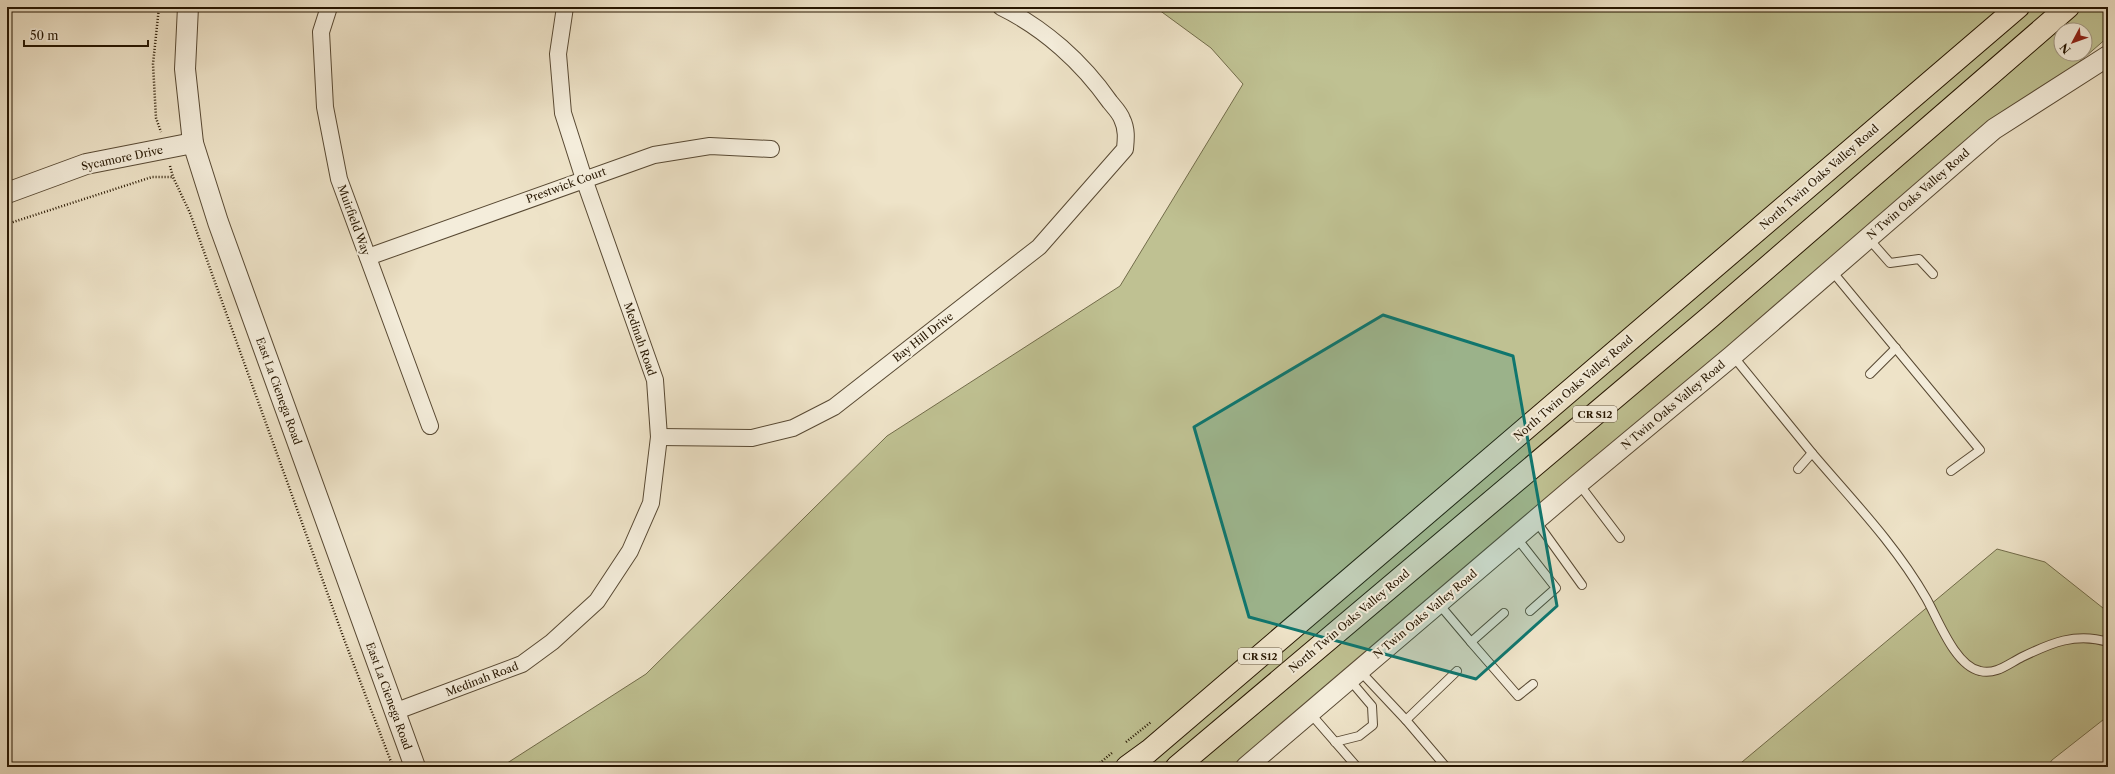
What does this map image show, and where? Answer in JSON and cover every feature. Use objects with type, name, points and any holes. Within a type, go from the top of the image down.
[{"type":"main road","name":"North Twin Oaks Valley Road","points":[[1126,767],[1150,751],[2018,7]]},
{"type":"main road","name":"North Twin Oaks Valley Road","points":[[1177,767],[1710,317],[2068,7]]},
{"type":"street","name":"East La Cienega Road","points":[[188,7],[185,69],[193,143],[218,222],[415,767]]},
{"type":"street","name":"Muirfield Way","points":[[329,7],[321,32],[325,108],[339,179],[430,426]]},
{"type":"street","name":"Medinah Road","points":[[394,712],[522,664],[552,642],[596,601],[630,551],[651,503],[659,437],[655,380],[584,179],[563,113],[558,54],[565,7]]},
{"type":"street","name":"Bay Hill Drive","points":[[659,437],[752,438],[793,428],[834,407],[1039,247],[1125,149],[1126,132],[1122,119],[1098,84],[1054,40],[1018,16],[1000,7]]},
{"type":"street","name":"N Twin Oaks Valley Road","points":[[1246,767],[1535,520],[1732,356],[1830,269],[1994,129],[2108,56]]},
{"type":"street","name":"Sycamore Drive","points":[[7,193],[86,164],[193,143]]},
{"type":"street","name":"Prestwick Court","points":[[368,257],[654,155],[710,146],[771,149]]},
{"type":"lane","points":[[1868,237],[1890,263],[1919,259],[1933,274]]},
{"type":"lane","points":[[1830,269],[1980,450],[1951,471]]},
{"type":"lane","points":[[1870,374],[1896,348]]},
{"type":"lane","points":[[1732,356],[1904,561],[1950,644],[1966,666],[1980,671],[1995,672],[2022,657],[2066,639],[2090,637],[2108,642]]},
{"type":"lane","points":[[1798,469],[1812,453]]},
{"type":"lane","points":[[1578,484],[1620,538]]},
{"type":"lane","points":[[1535,520],[1582,585]]},
{"type":"lane","points":[[1516,537],[1556,588],[1530,611]]},
{"type":"lane","points":[[1438,603],[1518,696],[1533,684]]},
{"type":"lane","points":[[1471,642],[1504,613]]},
{"type":"lane","points":[[1406,720],[1457,671]]},
{"type":"lane","points":[[1354,674],[1406,720],[1446,767]]},
{"type":"lane","points":[[1335,742],[1359,736],[1372,725],[1372,706],[1354,674]]},
{"type":"lane","points":[[1310,713],[1357,767]]},
{"type":"path","points":[[159,7],[153,64],[156,118],[173,177],[190,213],[344,639],[394,767]]},
{"type":"path","points":[[7,224],[152,177],[173,177]]},
{"type":"highlighted area","points":[[1383,315],[1513,356],[1557,606],[1476,679],[1249,617],[1194,427]]},
{"type":"green space","points":[[1155,7],[2108,7],[2108,37],[2093,50],[2093,22],[2053,22],[2053,62],[2079,62],[1744,353],[1262,767],[501,767],[646,674],[887,436],[1120,286],[1243,84],[1211,48]]},
{"type":"green space","points":[[1997,549],[2045,562],[2108,612],[2108,716],[2052,760],[2047,767],[1736,767]]}]
